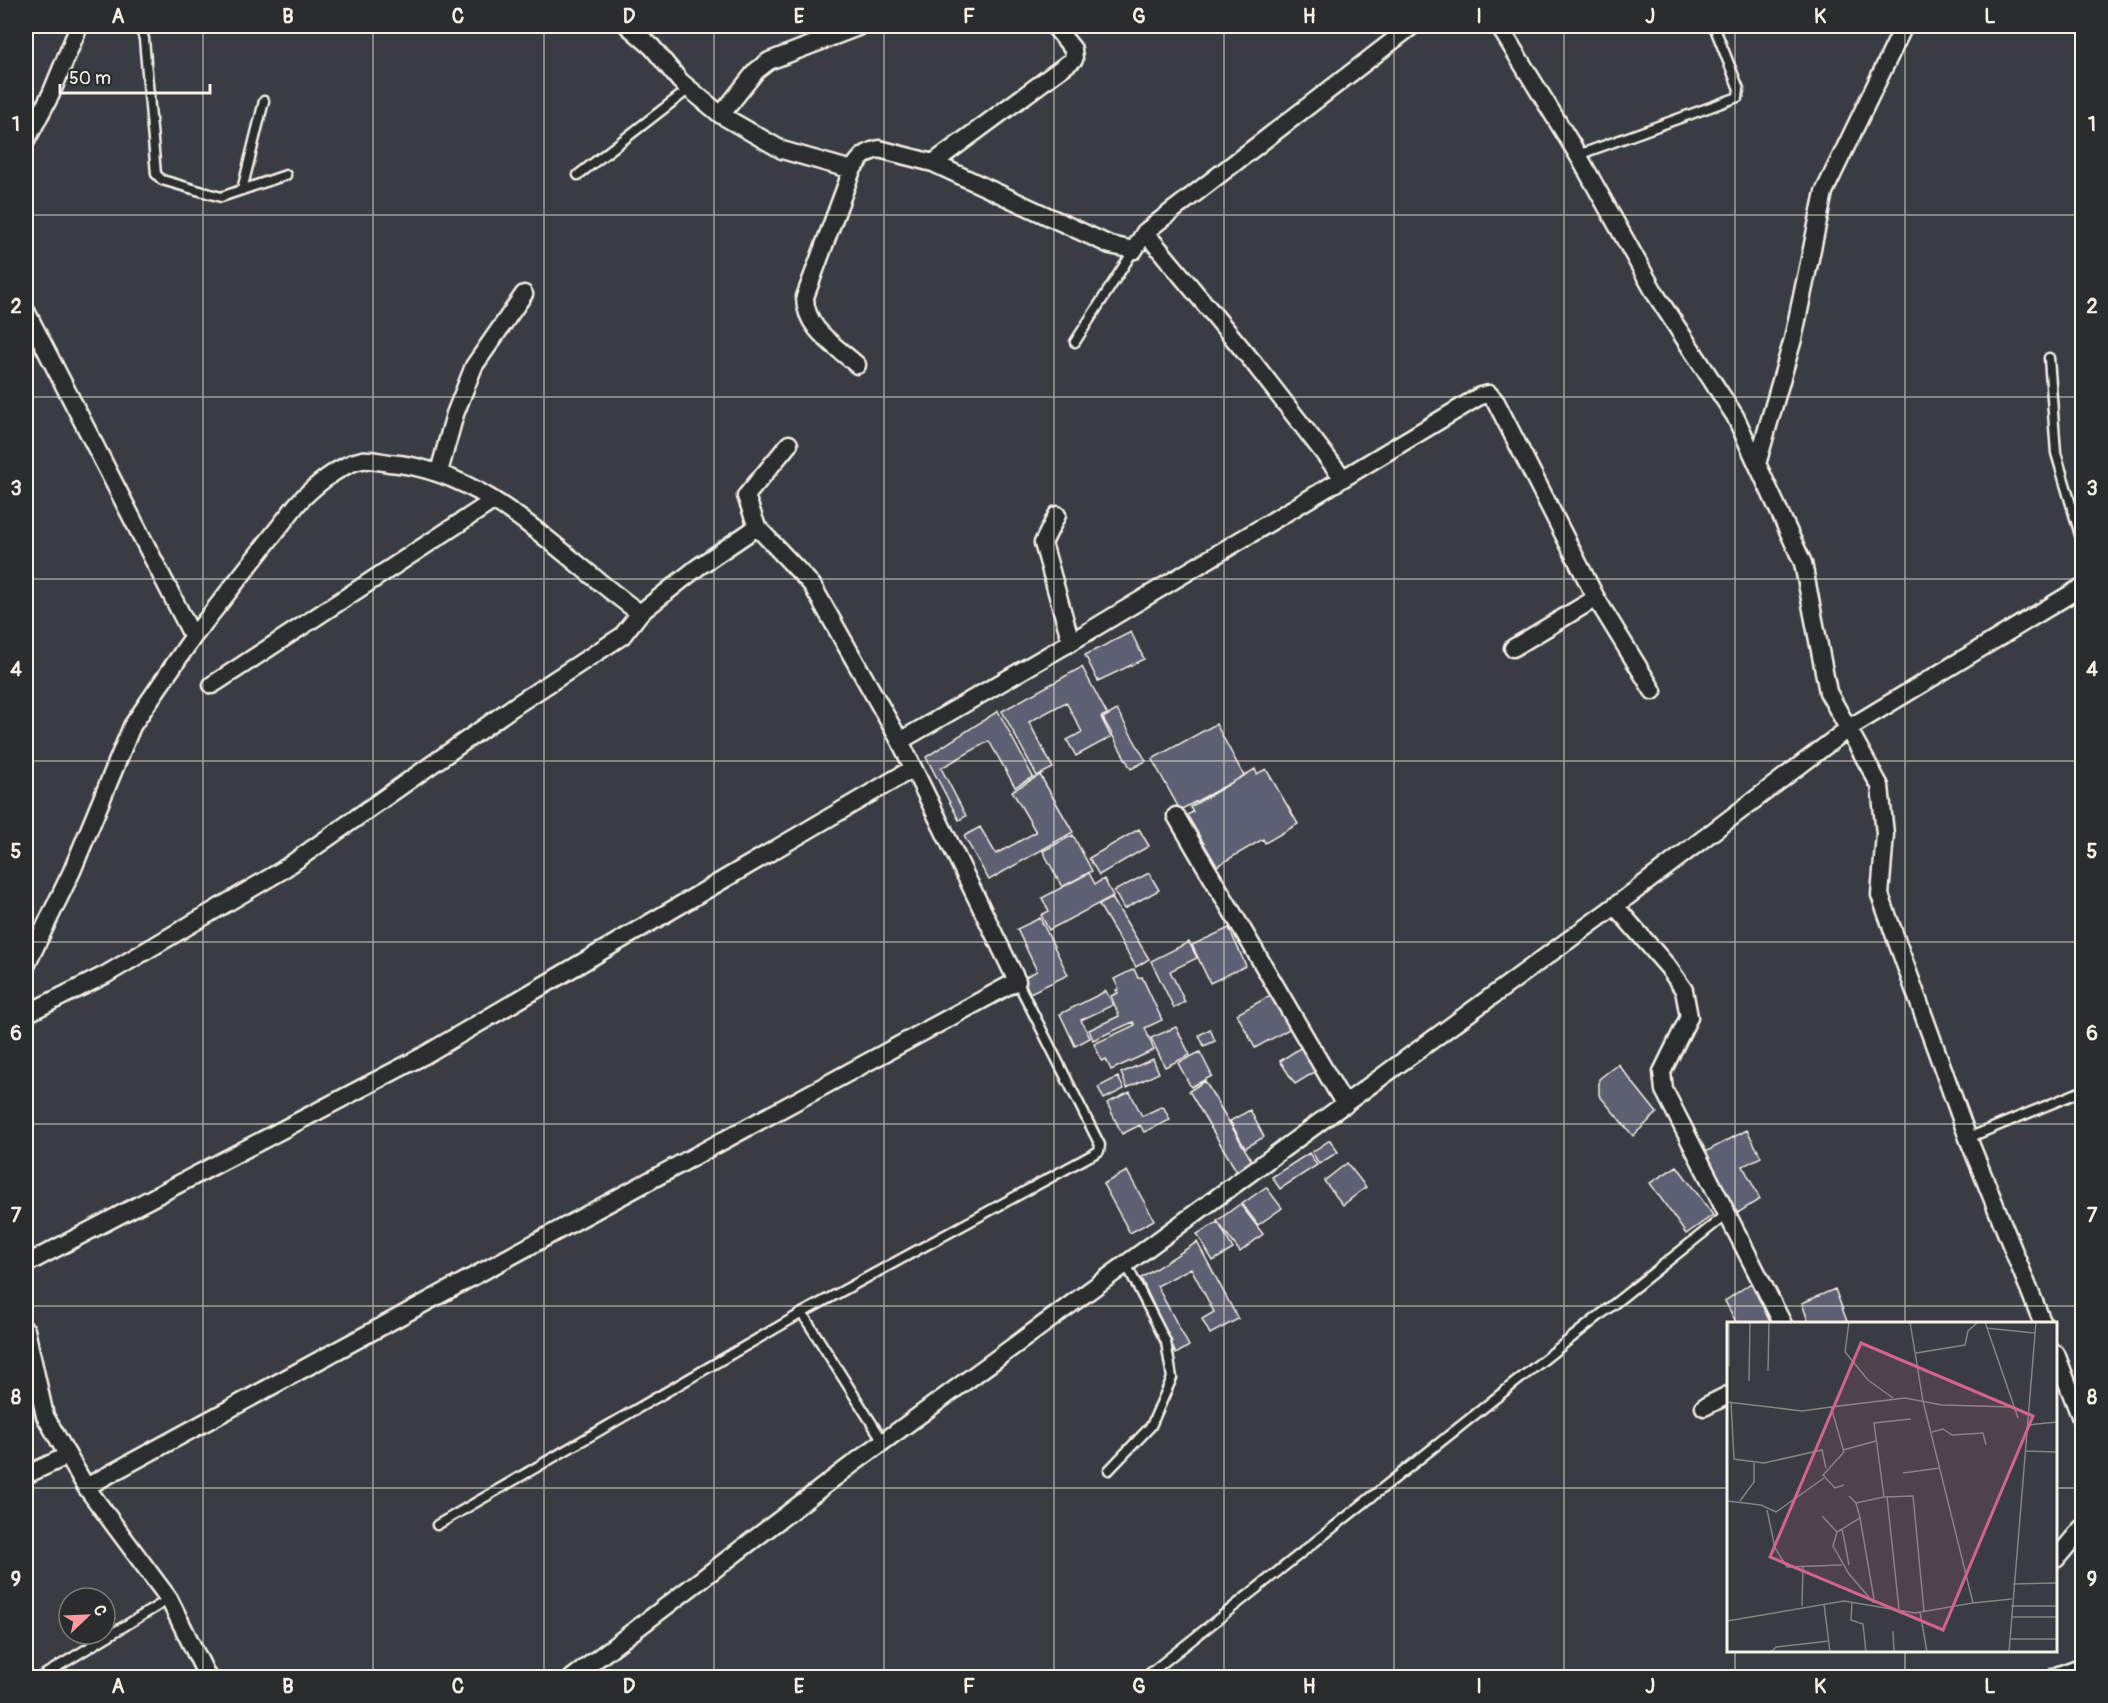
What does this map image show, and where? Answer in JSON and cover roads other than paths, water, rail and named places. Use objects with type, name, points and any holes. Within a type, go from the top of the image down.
[{"type":"street","points":[[26,141],[51,94],[80,26]]},
{"type":"street","points":[[627,26],[689,89],[721,115],[782,150],[852,170]]},
{"type":"street","points":[[933,163],[1074,58],[1072,49],[1054,26]]},
{"type":"street","points":[[857,364],[812,325],[805,311],[806,297],[852,170],[860,158],[879,149],[933,163],[1110,245],[1134,250],[1146,232],[1412,26]]},
{"type":"street","points":[[1499,26],[1578,155],[1656,295],[1735,416],[1803,563],[1828,692],[1880,786],[1885,834],[1880,896],[1905,972],[1968,1138],[2043,1322]]},
{"type":"street","points":[[1757,464],[1793,339],[1824,192],[1904,26]]},
{"type":"street","points":[[721,115],[756,71],[769,61],[858,27]]},
{"type":"street","points":[[1146,232],[1343,478]]},
{"type":"street","points":[[439,472],[455,414],[474,366],[524,294]]},
{"type":"street","points":[[26,312],[193,637]]},
{"type":"street","points":[[900,741],[1071,642],[1480,396],[1490,394],[1596,598],[1653,691]]},
{"type":"street","points":[[86,1487],[590,1210],[1017,981],[900,741],[812,585],[757,527],[746,496],[789,444]]},
{"type":"street","points":[[26,966],[72,871],[132,726],[193,637],[314,487],[361,460],[398,463],[439,472],[493,501],[557,547],[604,588],[640,614]]},
{"type":"street","points":[[212,685],[493,501]]},
{"type":"street","points":[[1057,515],[1043,543],[1071,642]]},
{"type":"street","points":[[26,1014],[105,975],[281,871],[516,705],[622,636],[640,614],[698,567],[757,527]]},
{"type":"street","points":[[572,1677],[883,1441],[1615,906],[1849,728],[2082,587]]},
{"type":"street","points":[[1512,648],[1596,598]]},
{"type":"street","points":[[26,1264],[423,1056],[912,769]]},
{"type":"street","points":[[1176,816],[1345,1105]]},
{"type":"street","points":[[1615,906],[1668,967],[1684,990],[1689,1017],[1662,1072],[1664,1090],[1782,1322]]},
{"type":"street","points":[[26,1330],[45,1416],[86,1487],[169,1599],[208,1677]]},
{"type":"street","points":[[2057,1359],[2082,1421]]},
{"type":"street","points":[[1704,1407],[1727,1396]]},
{"type":"street","points":[[26,1475],[67,1456]]},
{"type":"street","points":[[2057,1557],[2082,1528]]},
{"type":"street","points":[[2058,1677],[2082,1669]]},
{"type":"lane","points":[[140,26],[144,39],[156,174],[162,180],[221,197],[286,175]]},
{"type":"lane","points":[[1578,155],[1738,97],[1739,89],[1714,26]]},
{"type":"lane","points":[[578,175],[689,89]]},
{"type":"lane","points":[[242,190],[264,101]]},
{"type":"lane","points":[[1075,342],[1134,250]]},
{"type":"lane","points":[[2049,358],[2056,453],[2082,542]]},
{"type":"lane","points":[[437,1525],[802,1313],[1099,1151],[1101,1145],[1017,981]]},
{"type":"lane","points":[[1968,1138],[2082,1091]]},
{"type":"lane","points":[[1144,1677],[1727,1214]]},
{"type":"lane","points":[[1109,1470],[1151,1426],[1173,1377],[1166,1342],[1126,1264]]},
{"type":"lane","points":[[802,1313],[883,1441]]},
{"type":"lane","points":[[39,1677],[169,1599]]}]
